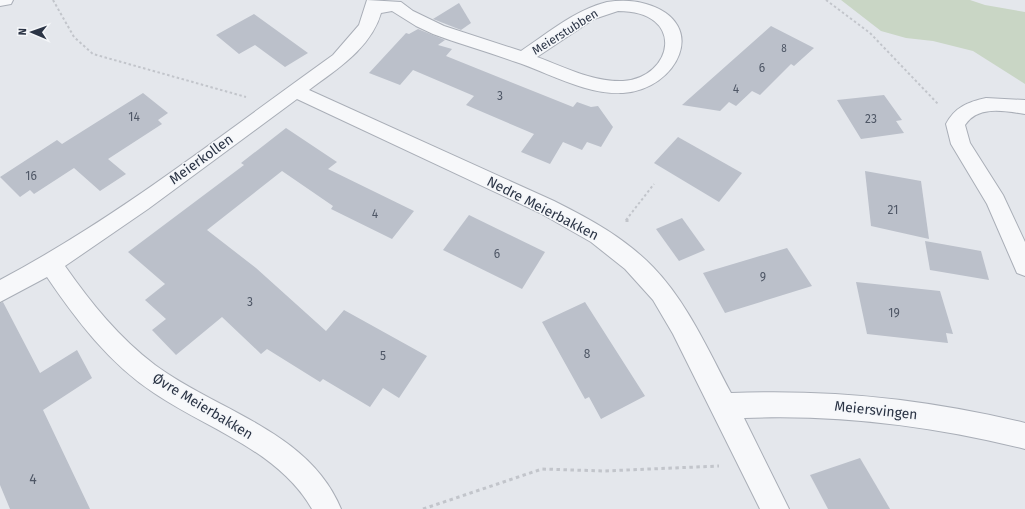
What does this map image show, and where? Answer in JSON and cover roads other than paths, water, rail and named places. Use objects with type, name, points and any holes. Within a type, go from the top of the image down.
[{"type":"street","points":[[0,1],[5,0]]},
{"type":"street","name":"Meierstubben","points":[[375,4],[402,3],[415,19],[470,41],[597,84],[623,87],[649,80],[659,72],[667,62],[672,51],[674,41],[667,24],[650,11],[630,6],[609,7],[595,12],[523,58]]},
{"type":"street","name":"Meierkollen","points":[[0,292],[51,264],[141,203],[339,59],[356,43],[368,24],[375,4]]},
{"type":"street","name":"Nedre Meierbakken","points":[[296,91],[547,207],[585,226],[613,244],[644,273],[670,308],[725,406],[775,509]]},
{"type":"street","points":[[1025,107],[987,104],[973,107],[964,111],[958,117],[955,124],[961,144],[996,201],[1025,266]]},
{"type":"street","name":"Øvre Meierbakken","points":[[51,264],[72,295],[96,326],[129,359],[163,385],[251,433],[282,457],[308,480],[327,509]]},
{"type":"street","name":"Meiersvingen","points":[[725,406],[805,403],[852,406],[938,416],[1025,436]]}]
